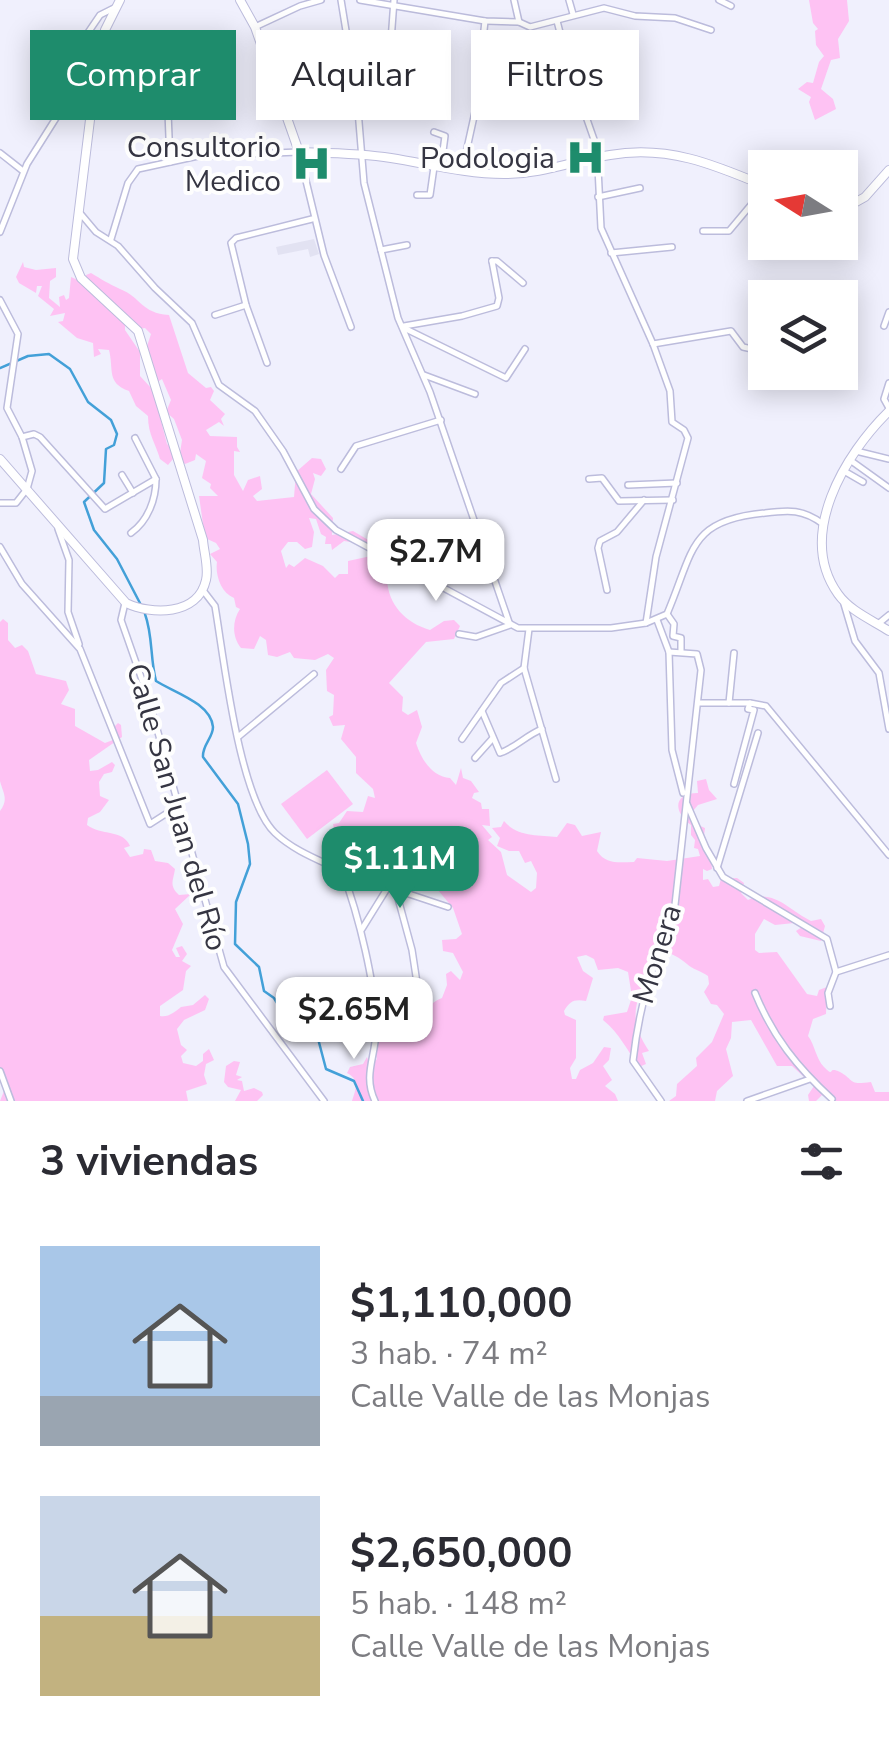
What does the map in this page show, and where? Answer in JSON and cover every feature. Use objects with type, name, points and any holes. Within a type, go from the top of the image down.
[{"type":"street","points":[[240,0],[255,27],[299,152],[314,219],[352,327]]},
{"type":"street","points":[[255,27],[321,0]]},
{"type":"street","points":[[341,0],[346,30]]},
{"type":"street","points":[[360,0],[394,2],[485,21],[520,22],[530,27],[604,8],[635,16],[676,18],[711,30]]},
{"type":"street","points":[[514,0],[520,22]]},
{"type":"street","points":[[569,0],[572,14]]},
{"type":"street","points":[[719,0],[731,6]]},
{"type":"street","points":[[89,30],[100,14],[116,2]]},
{"type":"street","points":[[0,458],[126,603],[154,612],[178,609],[202,589],[206,568],[203,540],[145,348],[126,317],[81,278],[75,268],[77,209],[101,51],[116,2]]},
{"type":"street","points":[[392,30],[394,2]]},
{"type":"street","points":[[557,20],[560,30]]},
{"type":"street","points":[[461,172],[475,112],[485,21]]},
{"type":"street","points":[[0,232],[24,171],[55,120]]},
{"type":"street","points":[[169,120],[170,162]]},
{"type":"street","points":[[358,120],[364,183],[401,327],[424,375],[510,625]]},
{"type":"street","points":[[589,120],[597,158],[601,228],[653,344],[670,391],[672,422],[688,435],[656,557],[646,624]]},
{"type":"street","points":[[416,195],[430,196],[445,136],[434,132]]},
{"type":"street","points":[[111,240],[128,183],[138,169],[198,156],[362,154],[461,172],[535,173],[627,152],[684,155],[748,179]]},
{"type":"street","points":[[1,156],[24,171]]},
{"type":"street","points":[[858,201],[889,170]]},
{"type":"street","points":[[598,198],[640,188]]},
{"type":"street","points":[[703,231],[729,231],[748,207]]},
{"type":"street","points":[[77,209],[192,323],[219,385],[255,412],[325,522],[510,625],[529,629],[646,624],[667,614],[693,549],[716,522],[746,514],[799,510],[823,524]]},
{"type":"street","points":[[267,363],[246,305],[232,240],[314,219]]},
{"type":"street","points":[[382,250],[407,245]]},
{"type":"street","points":[[612,254],[672,247]]},
{"type":"street","points":[[401,327],[496,306],[499,298],[493,260],[523,283]]},
{"type":"street","points":[[0,300],[19,343],[7,408],[22,437],[32,471],[27,489],[16,503],[0,503]]},
{"type":"street","points":[[215,315],[246,305]]},
{"type":"street","points":[[884,326],[889,312]]},
{"type":"street","points":[[401,327],[506,378],[525,349]]},
{"type":"street","points":[[653,344],[731,330],[748,348]]},
{"type":"street","points":[[424,375],[475,394]]},
{"type":"street","points":[[889,382],[884,399],[889,410],[844,471],[823,524],[822,552],[844,601],[854,640],[879,673],[889,729]]},
{"type":"street","points":[[0,399],[8,402]]},
{"type":"street","points":[[341,469],[356,446],[440,420]]},
{"type":"street","points":[[22,437],[40,437],[101,508],[108,509],[156,478]]},
{"type":"street","points":[[131,533],[144,520],[156,488],[156,478],[134,438]]},
{"type":"street","points":[[856,451],[889,459]]},
{"type":"street","points":[[850,460],[889,488]]},
{"type":"street","points":[[844,471],[863,482]]},
{"type":"street","points":[[122,475],[133,493]]},
{"type":"street","points":[[589,479],[605,480],[619,501],[672,500]]},
{"type":"street","points":[[628,484],[677,483]]},
{"type":"street","points":[[607,590],[600,541],[617,532],[644,500]]},
{"type":"street","points":[[54,517],[69,560],[68,612],[150,824],[178,806]]},
{"type":"street","points":[[0,546],[22,584],[80,649]]},
{"type":"street","points":[[202,589],[215,606],[238,737],[250,787],[266,823],[295,849],[342,871],[360,932],[376,1032],[368,1081],[375,1101]]},
{"type":"street","points":[[844,601],[889,631]]},
{"type":"street","name":"Calle San Juan del Río","points":[[126,603],[120,620],[148,696],[224,967],[324,1101]]},
{"type":"street","points":[[667,614],[674,624],[673,636],[682,638],[681,652],[669,652]]},
{"type":"street","points":[[878,624],[889,615]]},
{"type":"street","points":[[657,620],[669,652],[672,750],[685,798],[723,877],[827,939],[836,972],[828,992],[830,1006]]},
{"type":"street","points":[[459,634],[476,637],[510,625]]},
{"type":"street","points":[[529,629],[524,668],[556,779]]},
{"type":"street","name":"Monera","points":[[662,1101],[640,1076],[633,1061],[639,1008],[674,914],[699,703],[701,660],[697,654],[681,652]]},
{"type":"street","points":[[729,703],[734,653]]},
{"type":"street","points":[[462,739],[501,683],[524,668]]},
{"type":"street","points":[[238,737],[314,674]]},
{"type":"street","points":[[699,703],[758,703],[770,710],[889,855]]},
{"type":"street","points":[[734,784],[754,710],[748,708],[750,703]]},
{"type":"street","points":[[482,711],[500,754],[515,748],[524,736],[542,729]]},
{"type":"street","points":[[718,868],[758,733]]},
{"type":"street","points":[[475,758],[494,738]]},
{"type":"street","points":[[342,871],[345,866],[359,872],[364,861]]},
{"type":"street","points":[[360,932],[384,890],[396,890],[448,907]]},
{"type":"street","points":[[396,890],[416,966],[420,1009]]},
{"type":"street","points":[[836,972],[889,955]]},
{"type":"street","points":[[755,994],[770,1030],[832,1099]]},
{"type":"street","points":[[0,1070],[11,1101]]},
{"type":"street","points":[[747,1101],[810,1079]]},
{"type":"shaded area","points":[[809,0],[847,0],[849,21],[838,39],[840,58],[831,60],[821,89],[833,99],[836,109],[815,120],[811,97],[798,89],[807,82],[813,83],[824,56],[816,45],[818,29]]},
{"type":"shaded area","points":[[314,239],[319,254],[310,257],[308,249],[278,255],[276,247]]},
{"type":"shaded area","points":[[23,262],[24,267],[36,270],[56,268],[49,298],[60,307],[59,297],[69,298],[71,277],[87,284],[86,275],[91,273],[147,308],[169,315],[188,373],[206,388],[211,387],[214,391],[210,400],[225,414],[221,419],[224,426],[219,422],[206,430],[210,436],[237,437],[240,452],[234,451],[234,475],[243,491],[248,480],[260,476],[262,489],[253,496],[257,501],[294,497],[296,472],[312,458],[321,459],[326,469],[321,476],[313,473],[311,494],[333,518],[332,535],[353,531],[370,541],[370,545],[344,541],[332,550],[331,544],[325,544],[326,537],[316,519],[309,518],[314,532],[312,547],[305,549],[297,542],[288,542],[281,551],[286,568],[305,558],[323,566],[335,578],[348,574],[348,561],[371,556],[384,559],[390,567],[408,558],[412,565],[405,578],[387,579],[400,612],[430,630],[444,621],[454,620],[460,626],[454,639],[426,642],[389,683],[403,697],[402,711],[408,715],[417,710],[422,727],[416,743],[429,767],[456,785],[461,768],[463,778],[471,781],[479,792],[472,798],[481,803],[482,809],[489,809],[490,826],[482,825],[492,837],[488,840],[501,852],[507,875],[531,892],[536,888],[537,873],[531,861],[525,863],[519,851],[497,846],[500,838],[492,828],[501,827],[504,821],[515,830],[536,835],[557,837],[567,823],[575,825],[582,836],[601,832],[597,851],[613,862],[700,856],[694,848],[691,825],[681,815],[678,804],[684,796],[698,793],[697,781],[706,779],[717,799],[698,805],[692,812],[698,825],[705,828],[703,844],[710,849],[712,869],[703,869],[703,880],[708,879],[713,887],[719,886],[721,879],[737,878],[744,883],[741,893],[748,900],[773,899],[811,921],[821,919],[825,926],[821,941],[800,936],[796,931],[802,927],[794,923],[775,925],[764,919],[755,934],[755,950],[777,952],[807,994],[817,996],[819,990],[827,987],[826,1014],[813,1019],[808,1036],[819,1060],[830,1072],[840,1072],[855,1083],[871,1082],[875,1092],[889,1092],[889,1101],[831,1101],[822,1095],[809,1101],[814,1086],[792,1066],[777,1066],[751,1020],[732,1022],[726,1049],[733,1076],[717,1091],[715,1101],[669,1101],[676,1096],[677,1084],[697,1066],[696,1058],[712,1042],[724,1014],[704,992],[708,976],[676,956],[661,953],[647,966],[653,975],[637,1003],[636,1022],[649,1051],[642,1053],[646,1064],[639,1067],[603,1020],[604,1016],[627,1012],[632,997],[628,972],[618,968],[598,970],[594,959],[586,955],[577,957],[583,971],[593,978],[586,1001],[573,1002],[564,1011],[576,1020],[572,1079],[593,1063],[604,1047],[611,1048],[609,1060],[603,1066],[612,1080],[605,1086],[618,1101],[352,1101],[356,1085],[347,1073],[350,1067],[363,1064],[367,1057],[370,1065],[377,1059],[375,1038],[380,1004],[373,997],[391,979],[395,997],[391,1022],[396,1030],[404,1025],[414,1037],[428,1035],[427,1013],[442,998],[446,974],[451,971],[460,980],[463,972],[453,953],[443,951],[442,940],[456,939],[462,934],[453,908],[421,870],[392,860],[384,871],[377,870],[361,847],[334,829],[333,824],[339,823],[347,811],[363,812],[368,796],[375,798],[373,789],[356,773],[356,757],[341,739],[345,725],[333,726],[329,717],[333,715],[334,695],[327,691],[326,670],[334,658],[328,654],[315,660],[294,658],[290,652],[277,657],[268,655],[266,640],[260,636],[254,649],[238,644],[234,629],[240,609],[220,583],[217,562],[210,554],[220,549],[205,538],[199,496],[218,496],[202,478],[206,461],[196,454],[195,460],[185,464],[176,455],[182,440],[174,419],[166,412],[171,400],[162,379],[156,383],[155,370],[144,355],[151,334],[125,319],[125,330],[140,352],[140,376],[153,390],[167,444],[173,449],[168,465],[160,459],[148,416],[136,406],[129,391],[114,380],[109,350],[98,349],[101,354],[94,357],[93,343],[77,338],[58,322],[63,321],[65,313],[50,316],[54,309],[38,296],[42,286],[37,286],[36,293],[16,277]]},
{"type":"shaded area","points":[[3,619],[8,623],[8,640],[15,648],[22,645],[28,651],[36,674],[66,681],[69,690],[61,704],[75,709],[75,726],[105,743],[113,740],[114,727],[121,725],[122,737],[89,760],[90,771],[112,762],[115,765],[99,782],[100,796],[109,800],[100,812],[88,818],[87,825],[122,837],[130,846],[124,848],[130,857],[143,854],[144,849],[151,850],[155,861],[175,869],[173,886],[179,895],[191,894],[175,909],[183,924],[172,950],[180,957],[176,948],[182,946],[187,954],[182,961],[191,966],[186,971],[183,990],[160,1006],[160,1016],[166,1016],[193,1005],[205,995],[209,999],[205,1010],[184,1020],[177,1029],[181,1045],[187,1050],[181,1056],[183,1063],[196,1066],[209,1049],[214,1060],[206,1064],[207,1084],[186,1091],[188,1101],[0,1101],[6,1086],[0,1078],[0,811],[5,799],[0,781]]},
{"type":"shaded area","points":[[327,770],[353,804],[307,839],[281,804]]},
{"type":"shaded area","points":[[240,1062],[236,1075],[242,1077],[237,1080],[242,1081],[244,1091],[254,1088],[262,1092],[257,1101],[235,1101],[241,1090],[224,1082],[226,1066]]},
{"type":"waterway","points":[[0,368],[28,356],[49,354],[70,369],[88,402],[111,420],[117,434],[114,445],[106,449],[104,483],[84,502],[94,530],[117,559],[142,607]]},
{"type":"waterway","points":[[145,614],[156,681],[206,711],[213,731],[203,757],[238,804],[250,864],[236,902],[235,944],[259,967],[264,991],[282,1011],[316,1031],[326,1069],[354,1081],[363,1101]]},
{"type":"place","name":"Podologia","points":[[585,158]]},
{"type":"place","name":"Consultorio Medico","points":[[311,164]]}]
